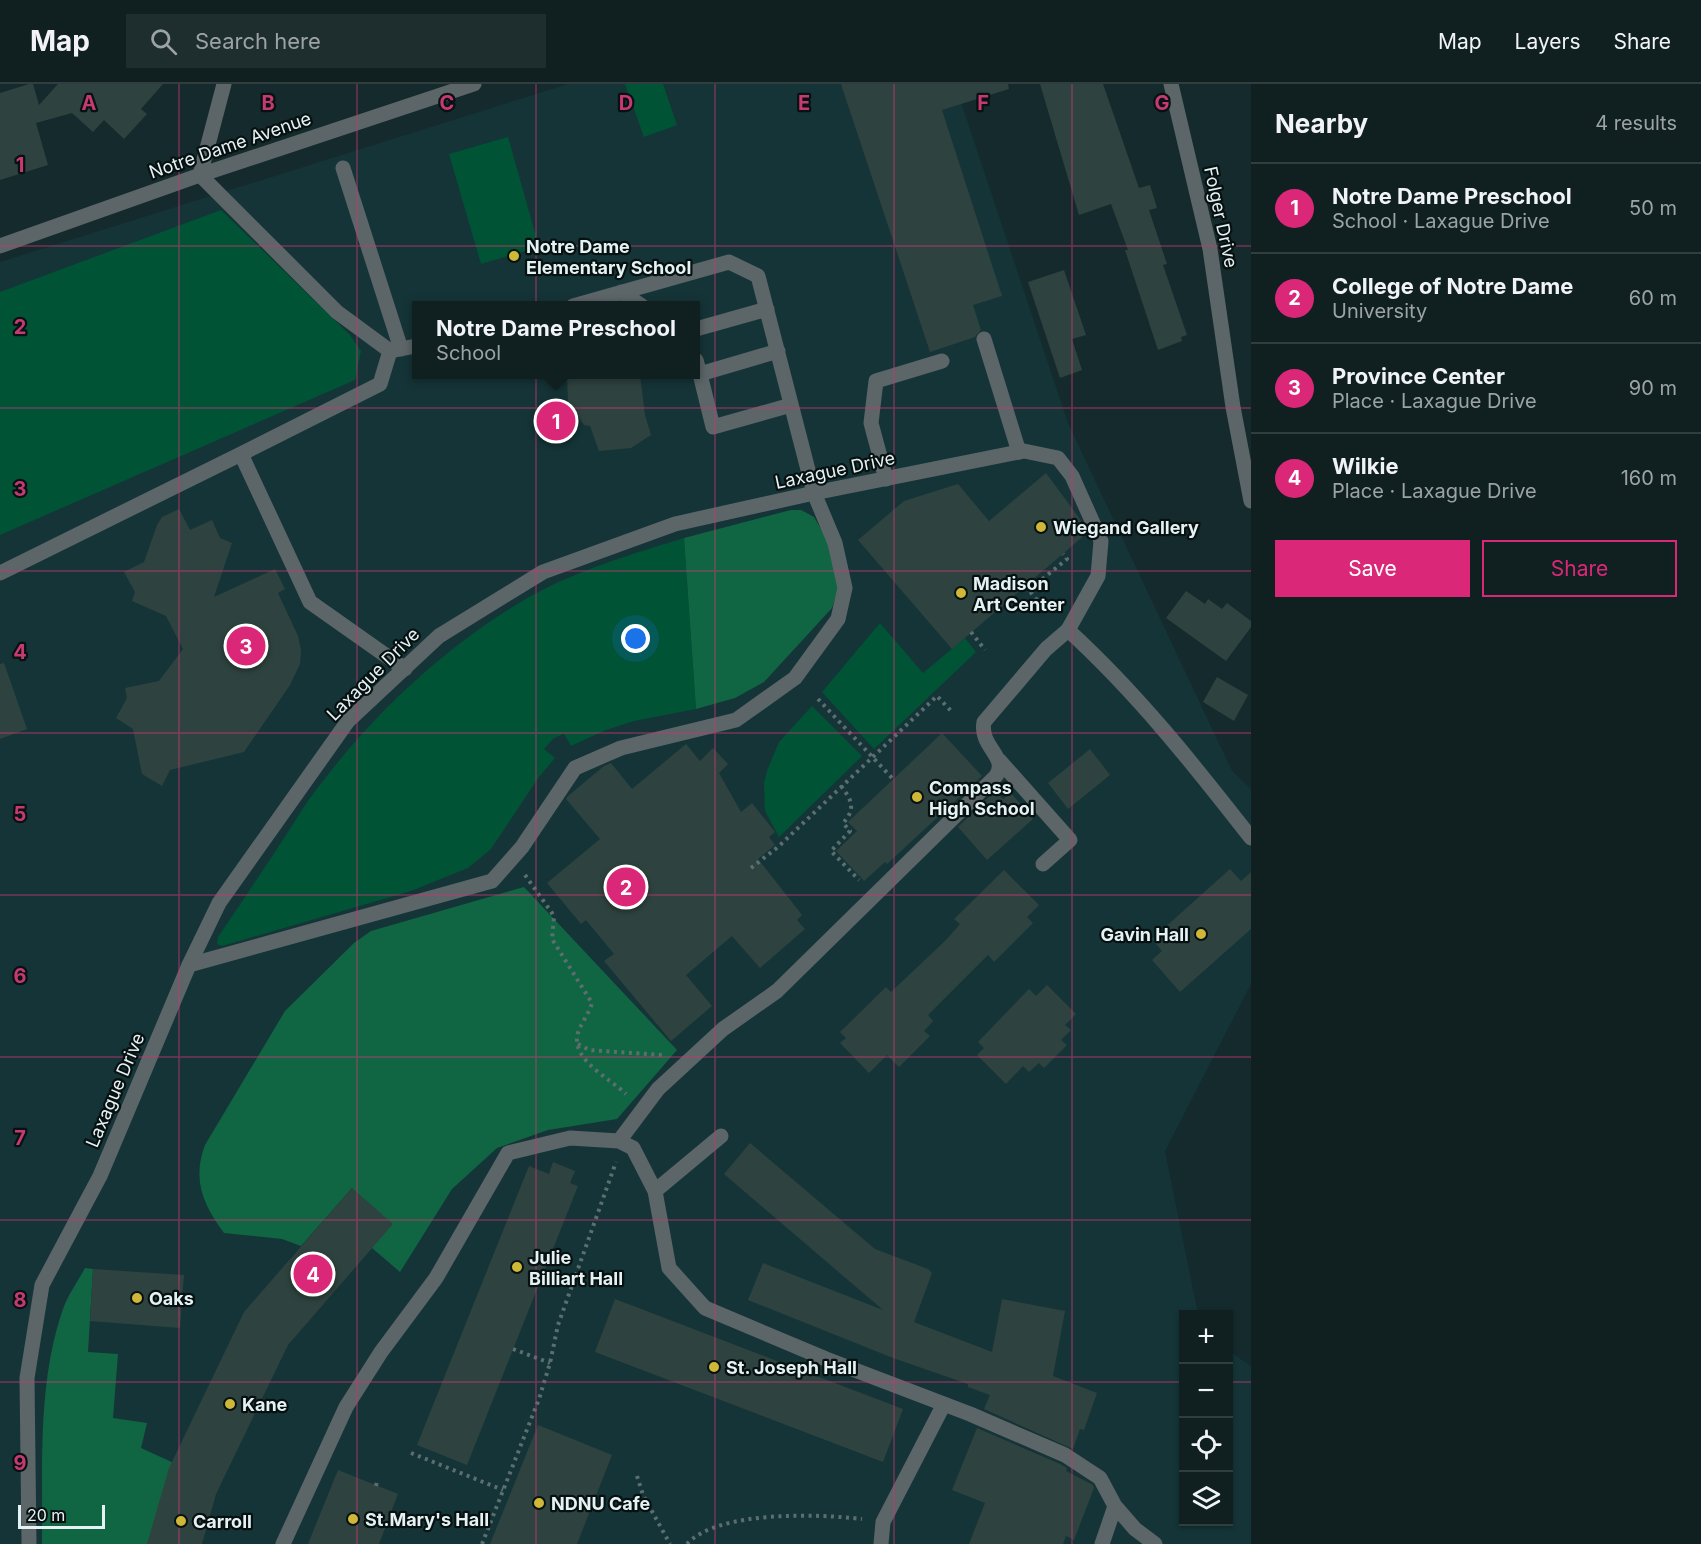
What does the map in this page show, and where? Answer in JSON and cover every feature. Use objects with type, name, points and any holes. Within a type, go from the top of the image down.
[{"type":"street","points":[[224,84],[200,175],[337,312],[395,350],[412,347]]},
{"type":"street","name":"Notre Dame Avenue","points":[[0,246],[200,175],[474,84]]},
{"type":"street","name":"Folger Drive","points":[[1171,84],[1210,249],[1233,406],[1251,501]]},
{"type":"street","points":[[0,573],[380,384],[395,350],[343,168]]},
{"type":"street","points":[[189,965],[492,881],[522,847],[575,768],[621,748],[736,720],[795,678],[838,619],[845,588],[835,543],[814,493],[758,276],[729,262],[590,301]]},
{"type":"street","points":[[621,292],[634,301]]},
{"type":"street","points":[[700,328],[767,309]]},
{"type":"street","points":[[984,339],[1019,452]]},
{"type":"street","points":[[700,367],[778,351]]},
{"type":"street","points":[[886,478],[871,423],[876,381],[942,361]]},
{"type":"street","points":[[700,376],[712,427],[791,405]]},
{"type":"street","name":"Laxague Drive","points":[[29,1544],[27,1378],[42,1285],[100,1176],[189,965],[219,903],[348,721],[440,636],[543,572],[675,524],[814,493],[1024,451],[1058,458],[1072,476],[1101,542],[1098,576],[1068,630]]},
{"type":"street","points":[[241,454],[310,602],[405,669]]},
{"type":"street","points":[[1043,864],[1070,840],[999,760],[983,735],[984,722],[1046,649],[1068,630],[1097,656],[1185,753],[1251,838]]},
{"type":"street","points":[[619,1141],[658,1089],[723,1029],[777,991],[990,783],[999,773],[999,760]]},
{"type":"street","points":[[655,1191],[721,1136]]},
{"type":"street","points":[[283,1544],[346,1407],[381,1352],[436,1278],[508,1152],[570,1138],[619,1141],[633,1148],[655,1191],[669,1268],[705,1308],[1065,1455],[1100,1478],[1115,1506],[1136,1529],[1155,1544]]},
{"type":"street","points":[[880,1544],[883,1522],[944,1404]]},
{"type":"street","points":[[1102,1544],[1115,1506]]},
{"type":"path","points":[[1037,600],[1029,590],[1067,559],[1063,554]]},
{"type":"path","points":[[971,632],[985,650]]},
{"type":"path","points":[[751,868],[778,847],[937,696],[953,713]]},
{"type":"path","points":[[818,699],[893,778]]},
{"type":"path","points":[[841,786],[852,802],[851,813],[843,824],[850,831],[831,850],[874,896]]},
{"type":"path","points":[[512,858],[552,913],[554,917],[552,939],[591,1000],[592,1006],[577,1036],[578,1043],[590,1064],[602,1077],[625,1092],[639,1115]]},
{"type":"path","points":[[578,1043],[589,1050],[692,1058]]},
{"type":"path","points":[[482,1544],[539,1399],[558,1325],[615,1166],[619,1141]]},
{"type":"path","points":[[513,1349],[550,1363]]},
{"type":"path","points":[[411,1453],[503,1490]]},
{"type":"path","points":[[637,1476],[643,1495],[670,1544]]},
{"type":"path","points":[[687,1544],[692,1539],[720,1525],[749,1519],[814,1516],[859,1518],[883,1522]]},
{"type":"shaded area","points":[[568,84],[955,84],[1068,423],[1232,771],[1251,789],[1251,984],[1165,1151],[1197,1310],[1179,1310],[1179,1526],[1233,1526],[1233,1354],[1251,1366],[1251,1544],[0,1544],[0,262]]},
{"type":"green space","points":[[625,84],[663,84],[677,125],[644,137]]},
{"type":"green space","points":[[508,137],[539,247],[481,264],[449,154]]},
{"type":"green space","points":[[221,210],[350,335],[361,351],[355,380],[0,535],[0,292]]},
{"type":"green space","points":[[791,510],[801,510],[814,517],[827,539],[838,590],[832,608],[764,682],[735,698],[696,709],[684,538]]},
{"type":"green space","points":[[684,538],[696,709],[634,721],[606,730],[571,746],[564,734],[554,738],[544,749],[555,758],[539,777],[491,849],[468,868],[411,891],[222,946],[217,944],[218,937],[315,792],[365,731],[416,680],[471,635],[531,596],[586,570]]},
{"type":"green space","points":[[880,623],[923,673],[965,638],[976,652],[874,749],[822,692]]},
{"type":"green space","points":[[812,706],[862,756],[779,837],[765,811],[764,783],[767,771],[779,742]]},
{"type":"green space","points":[[524,887],[677,1050],[617,1119],[548,1130],[497,1148],[452,1189],[400,1272],[372,1248],[352,1188],[301,1246],[282,1239],[224,1233],[205,1202],[200,1181],[201,1158],[205,1145],[285,1011],[354,943],[371,931]]},
{"type":"green space","points":[[85,1268],[93,1269],[88,1352],[118,1354],[113,1418],[147,1423],[141,1448],[176,1464],[147,1544],[42,1544],[43,1425],[49,1366],[63,1309]]},
{"type":"building","points":[[33,84],[39,105],[58,84],[163,84],[141,109],[147,114],[124,139],[104,120],[93,132],[72,113],[36,123],[48,165],[0,180],[0,93]]},
{"type":"building","points":[[841,84],[1008,84],[1009,89],[942,110],[1002,296],[973,305],[981,330],[975,337],[930,352]]},
{"type":"building","points":[[1040,84],[1103,84],[1139,188],[1150,185],[1157,208],[1149,210],[1167,264],[1163,265],[1187,335],[1181,337],[1182,341],[1158,350],[1125,250],[1128,250],[1111,204],[1079,215]]},
{"type":"building","points":[[1064,270],[1086,335],[1072,339],[1082,370],[1060,378],[1028,282]]},
{"type":"building","points":[[567,379],[640,379],[645,415],[651,435],[631,448],[599,451],[590,426],[584,425],[568,403]]},
{"type":"building","name":"Madison Art Center","points":[[1046,473],[1080,519],[1087,533],[952,649],[858,540],[904,501],[958,484],[989,521]]},
{"type":"building","points":[[179,509],[190,530],[212,520],[220,538],[232,543],[214,597],[275,569],[285,589],[278,593],[298,636],[301,650],[300,664],[290,685],[244,752],[170,770],[162,786],[142,774],[133,729],[116,718],[127,698],[125,688],[159,681],[183,649],[166,616],[132,601],[135,592],[124,572],[144,562],[162,517]]},
{"type":"building","points":[[1186,591],[1205,604],[1208,599],[1222,609],[1227,603],[1251,621],[1251,627],[1226,661],[1166,618]]},
{"type":"building","points":[[4,663],[27,729],[0,739],[0,664]]},
{"type":"building","points":[[1217,677],[1248,695],[1234,721],[1203,702]]},
{"type":"building","points":[[942,733],[982,776],[887,864],[885,862],[864,881],[836,851],[857,831],[848,822]]},
{"type":"building","points":[[686,744],[700,761],[713,748],[728,764],[719,773],[741,812],[752,803],[775,832],[769,837],[775,845],[758,859],[802,915],[797,920],[805,929],[760,968],[732,936],[686,975],[712,1006],[671,1041],[604,961],[614,954],[586,920],[581,924],[547,883],[600,839],[566,799],[568,796],[604,766],[611,763],[632,789]]},
{"type":"building","points":[[1090,749],[1110,775],[1068,809],[1048,783]]},
{"type":"building","points":[[995,791],[1003,799],[1011,793],[1033,819],[987,860],[958,827]]},
{"type":"building","name":"Gavin Hall","points":[[1230,869],[1241,881],[1251,872],[1251,929],[1180,992],[1152,960],[1162,951],[1152,939]]},
{"type":"building","points":[[1004,870],[1039,905],[1027,917],[1033,923],[994,962],[988,955],[928,1015],[933,1021],[924,1031],[930,1036],[899,1067],[887,1055],[869,1073],[840,1043],[846,1038],[840,1032],[886,987],[891,992],[946,940],[960,924],[954,919]]},
{"type":"building","points":[[1047,985],[1076,1014],[1065,1025],[1071,1030],[1061,1040],[1067,1045],[1044,1068],[1039,1063],[1029,1072],[1023,1066],[1006,1084],[977,1055],[984,1048],[978,1042],[1029,989],[1036,996]]},
{"type":"building","points":[[750,1143],[875,1249],[928,1269],[932,1273],[914,1322],[992,1352],[1002,1299],[1065,1311],[1053,1376],[1097,1393],[1084,1430],[1080,1429],[1073,1449],[984,1409],[990,1395],[968,1387],[968,1384],[893,1358],[748,1300],[763,1263],[883,1310],[724,1174]]},
{"type":"building","name":"Julie Billiart Hall","points":[[553,1162],[575,1171],[570,1183],[578,1186],[467,1465],[417,1445],[529,1166],[549,1174]]},
{"type":"building","points":[[352,1188],[393,1224],[288,1345],[216,1494],[202,1544],[147,1544],[169,1468],[244,1312]]},
{"type":"building","name":"Oaks","points":[[93,1269],[184,1275],[180,1328],[90,1321]]},
{"type":"building","name":"St. Joseph Hall","points":[[615,1299],[903,1409],[883,1462],[595,1352]]},
{"type":"building","points":[[538,1425],[612,1455],[577,1544],[490,1544]]},
{"type":"building","points":[[977,1428],[1060,1464],[1067,1468],[1066,1471],[1093,1485],[1094,1488],[1074,1540],[1066,1536],[1063,1544],[969,1544],[985,1503],[952,1490]]},
{"type":"building","name":"St.Mary's Hall","points":[[338,1470],[398,1494],[379,1544],[308,1544]]},
{"type":"place","name":"Notre Dame Elementary School","points":[[514,256]]},
{"type":"place","name":"Notre Dame Preschool","points":[[556,421]]},
{"type":"place","name":"Wiegand Gallery","points":[[1041,527]]},
{"type":"place","name":"Madison Art Center","points":[[961,593]]},
{"type":"place","name":"Province Center","points":[[246,646]]},
{"type":"place","name":"Compass High School","points":[[917,797]]},
{"type":"place","name":"College of Notre Dame","points":[[626,887]]},
{"type":"place","name":"Gavin Hall","points":[[1201,934]]},
{"type":"place","name":"Julie Billiart Hall","points":[[517,1267]]},
{"type":"place","name":"Wilkie","points":[[313,1274]]},
{"type":"place","name":"Oaks","points":[[137,1298]]},
{"type":"place","name":"St. Joseph Hall","points":[[714,1367]]},
{"type":"place","name":"Kane","points":[[230,1404]]},
{"type":"place","name":"NDNU Cafe","points":[[539,1503]]},
{"type":"place","name":"St.Mary's Hall","points":[[353,1519]]},
{"type":"place","name":"Carroll","points":[[181,1521]]}]
